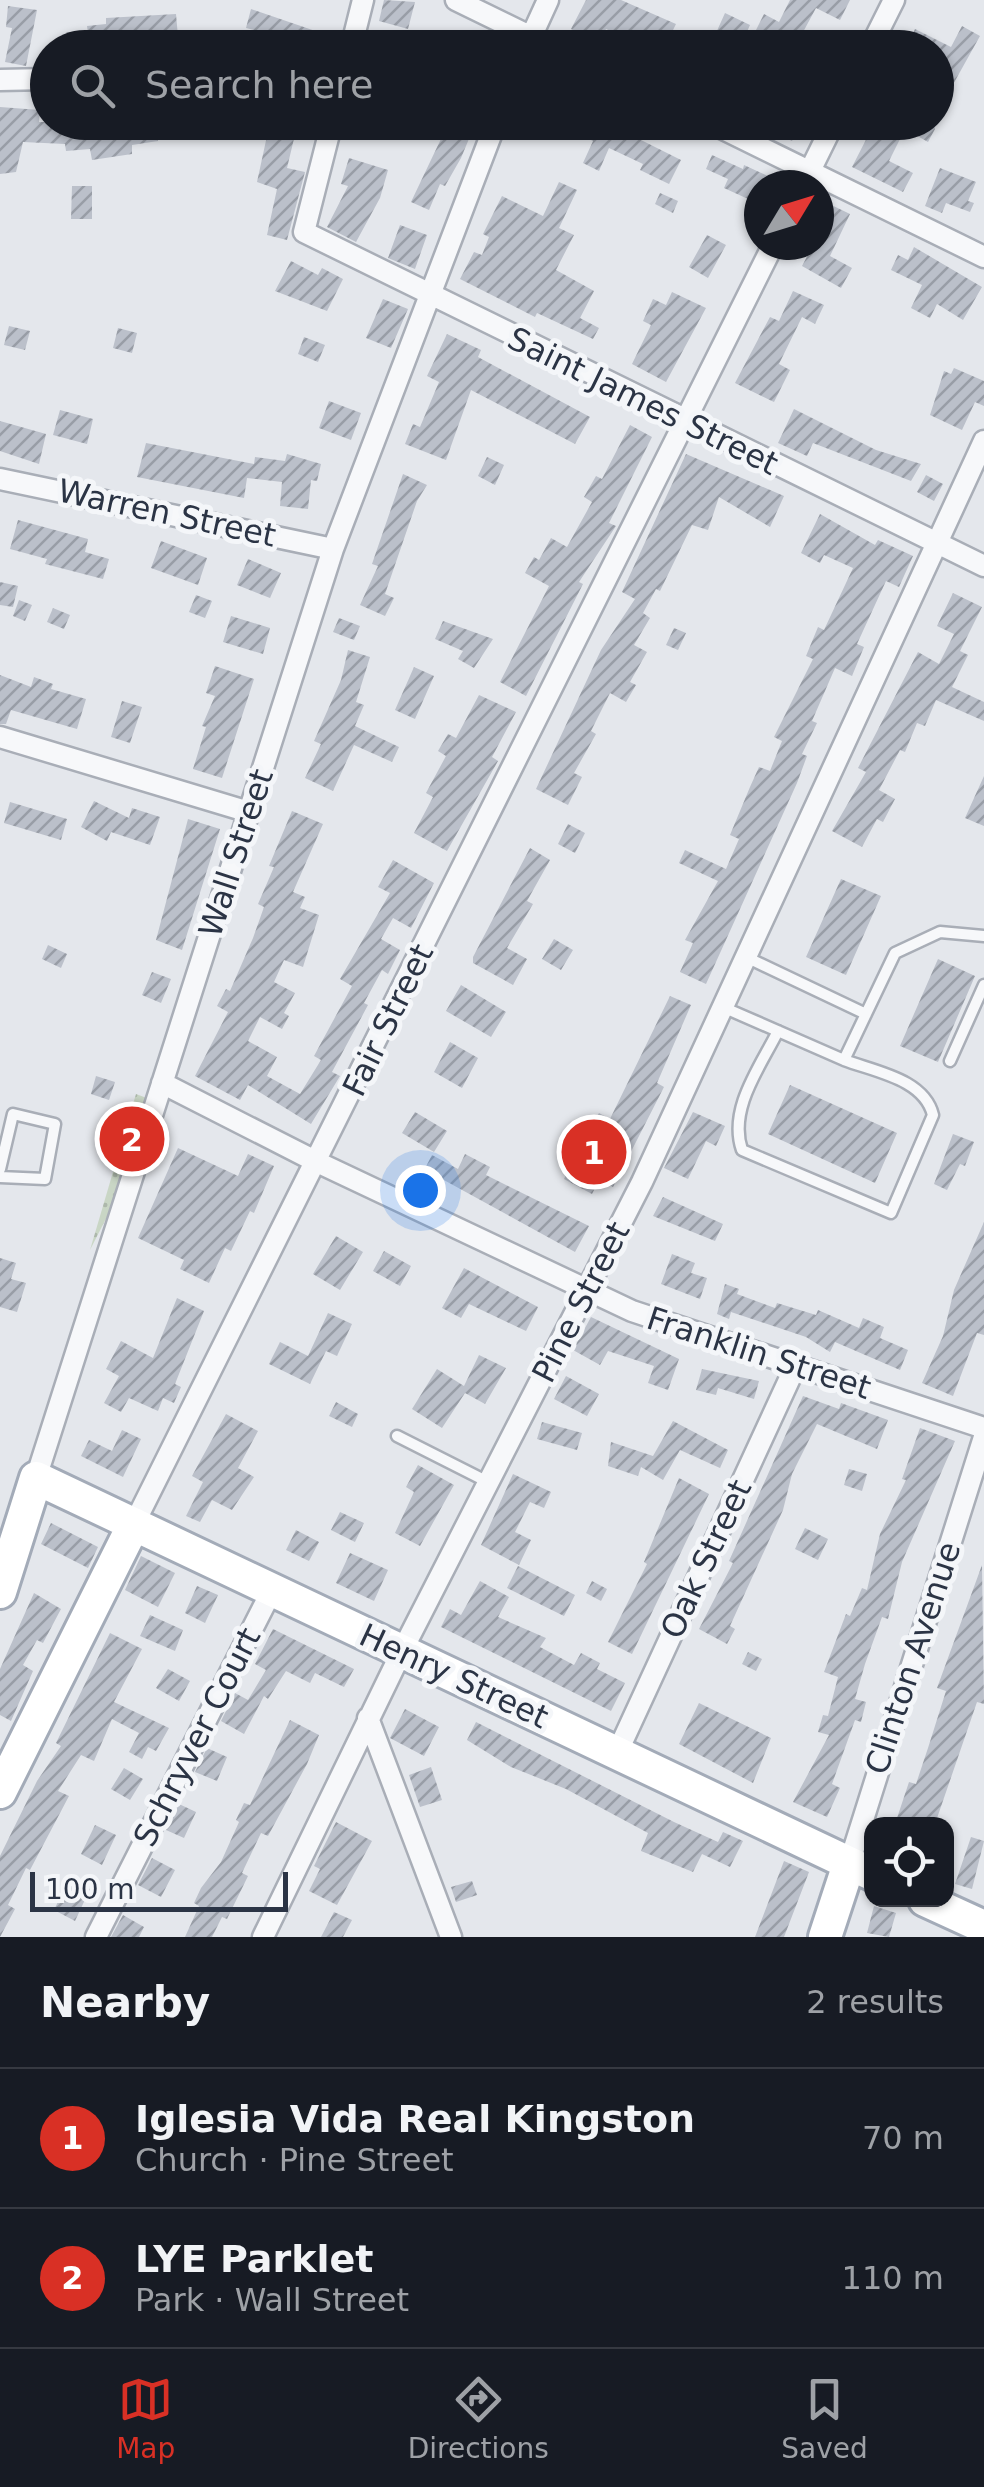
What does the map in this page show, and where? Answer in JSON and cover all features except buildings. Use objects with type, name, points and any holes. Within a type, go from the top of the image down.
[{"type":"main road","name":"Henry Street","points":[[36,1478],[860,1869]]},
{"type":"main road","name":"Wall Street","points":[[0,1592],[36,1478]]},
{"type":"main road","name":"Fair Street","points":[[0,1792],[134,1524]]},
{"type":"main road","name":"Clinton Avenue","points":[[825,1937],[860,1869]]},
{"type":"main road","points":[[940,1907],[984,1927]]},
{"type":"street","points":[[356,30],[363,0]]},
{"type":"street","points":[[456,0],[507,30]]},
{"type":"street","points":[[534,30],[548,0]]},
{"type":"street","points":[[879,30],[894,0]]},
{"type":"street","points":[[0,80],[30,79]]},
{"type":"street","name":"Saint James Street","points":[[327,140],[304,232],[426,296],[984,566]]},
{"type":"street","name":"Wall Street","points":[[36,1478],[333,549],[426,296],[489,140]]},
{"type":"street","points":[[741,140],[792,170]]},
{"type":"street","points":[[810,170],[825,140]]},
{"type":"street","points":[[834,190],[984,257]]},
{"type":"street","name":"Fair Street","points":[[134,1524],[766,260]]},
{"type":"street","name":"Pine Street","points":[[263,1937],[368,1718],[726,1008],[984,442]]},
{"type":"street","name":"Warren Street","points":[[0,479],[333,549]]},
{"type":"street","points":[[0,737],[249,812]]},
{"type":"street","name":"Franklin Street","points":[[162,1083],[586,1292],[984,1428]]},
{"type":"street","name":"Oak Street","points":[[617,1753],[796,1365]]},
{"type":"street","name":"Clinton Avenue","points":[[860,1869],[984,1437]]},
{"type":"street","name":"Schryver Court","points":[[96,1937],[272,1590]]},
{"type":"street","points":[[368,1718],[451,1937]]},
{"type":"lane","points":[[844,1060],[896,954],[940,932],[984,936]]},
{"type":"lane","points":[[748,958],[866,1014]]},
{"type":"lane","points":[[950,1061],[984,985]]},
{"type":"lane","points":[[726,1008],[918,1088],[929,1098],[933,1115],[891,1213],[742,1150],[736,1132],[741,1107],[778,1031]]},
{"type":"lane","points":[[0,1169],[13,1114],[56,1124],[45,1179],[0,1177]]},
{"type":"lane","points":[[396,1436],[488,1482]]},
{"type":"green space","points":[[136,1094],[152,1100],[118,1195],[90,1250]]},
{"type":"place","name":"LYE Parklet","points":[[132,1139]]},
{"type":"place","name":"Iglesia Vida Real Kingston","points":[[594,1152]]}]
